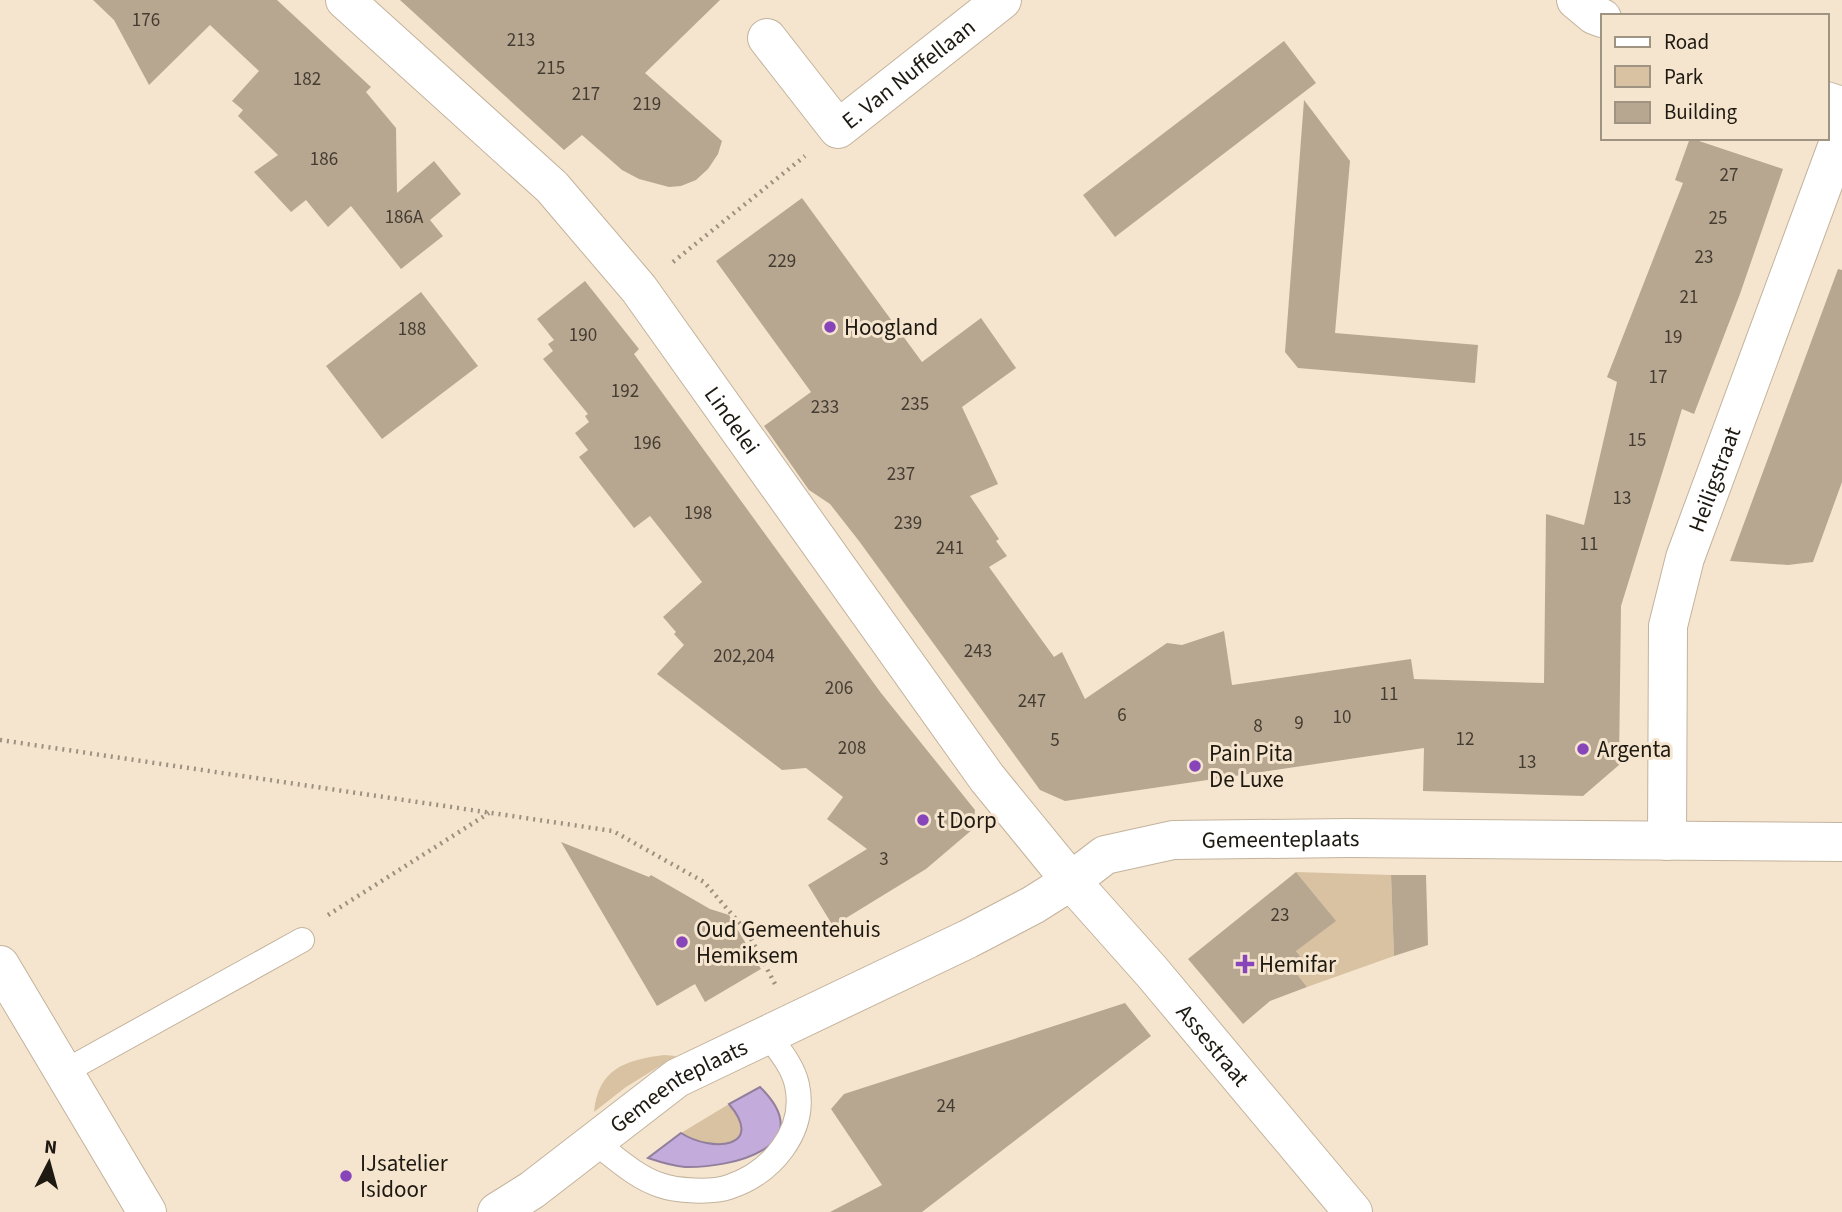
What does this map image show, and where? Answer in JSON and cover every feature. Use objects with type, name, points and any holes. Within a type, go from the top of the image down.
[{"type":"street","name":"Lindelei","points":[[345,0],[552,187],[639,289],[987,778],[1071,881]]},
{"type":"street","name":"E. Van Nuffellaan","points":[[767,38],[838,129],[1002,0]]},
{"type":"street","points":[[1576,0],[1601,18]]},
{"type":"street","name":"Heiligstraat","points":[[1667,841],[1668,626],[1685,558],[1842,133]]},
{"type":"street","name":"Gemeenteplaats","points":[[497,1212],[532,1190],[677,1078],[968,939],[1033,905],[1105,855],[1173,840],[1348,838],[1842,842]]},
{"type":"street","name":"Assestraat","points":[[1071,881],[1153,972],[1353,1212]]},
{"type":"street","points":[[0,965],[147,1212]]},
{"type":"lane","points":[[64,1072],[302,940]]},
{"type":"lane","name":"Gemeenteplaats","points":[[593,1141],[638,1175],[661,1186],[696,1190],[728,1188],[767,1167],[789,1142],[798,1111],[797,1085],[785,1057],[781,1028]]},
{"type":"path","points":[[639,289],[838,129]]},
{"type":"path","points":[[0,740],[613,831],[704,882],[748,933],[781,1028]]},
{"type":"path","points":[[302,940],[312,926],[490,813]]},
{"type":"green space","points":[[1296,872],[1391,875],[1394,956],[1307,987],[1293,969],[1303,960],[1296,951],[1326,909]]},
{"type":"green space","points":[[664,1055],[676,1056],[626,1087],[594,1112],[601,1086],[616,1069],[637,1060]]},
{"type":"green space","points":[[729,1104],[739,1119],[741,1130],[738,1138],[720,1144],[707,1143],[681,1133]]},
{"type":"shaded area","points":[[760,1087],[776,1108],[781,1125],[775,1139],[763,1150],[745,1158],[704,1166],[685,1167],[648,1158],[681,1133],[707,1143],[720,1144],[738,1138],[741,1130],[739,1119],[729,1104]]},
{"type":"building","points":[[93,0],[277,0],[371,87],[366,92],[396,128],[397,193],[434,161],[461,194],[430,220],[443,236],[401,269],[351,206],[328,227],[306,200],[291,212],[254,172],[278,155],[238,116],[243,110],[232,101],[259,71],[210,25],[149,85],[114,20]]},
{"type":"building","points":[[400,0],[720,0],[645,73],[722,141],[718,154],[696,180],[669,187],[639,179],[622,170],[582,135],[564,150]]},
{"type":"building","points":[[1284,41],[1316,83],[1115,237],[1083,195]]},
{"type":"building","points":[[1304,100],[1350,161],[1335,333],[1478,345],[1475,383],[1298,368],[1285,352]]},
{"type":"building","points":[[1689,140],[1783,169],[1740,294],[1694,414],[1682,409],[1621,606],[1619,765],[1583,796],[1423,791],[1424,748],[1065,801],[1040,790],[859,541],[830,504],[809,490],[764,426],[811,392],[716,261],[802,198],[922,362],[981,318],[1016,368],[962,407],[998,484],[970,496],[999,539],[996,541],[1007,556],[989,567],[1054,657],[1062,652],[1085,699],[1167,643],[1182,645],[1224,631],[1232,685],[1411,659],[1414,679],[1544,683],[1546,514],[1584,525],[1617,382],[1607,377],[1683,183],[1675,180]]},
{"type":"building","points":[[1838,269],[1842,270],[1842,482],[1813,562],[1788,565],[1730,561]]},
{"type":"building","points":[[585,281],[639,349],[634,354],[881,693],[975,810],[973,829],[926,869],[833,926],[808,885],[867,849],[827,819],[843,797],[806,768],[782,770],[657,674],[684,645],[663,617],[702,582],[650,516],[634,528],[579,457],[588,450],[575,433],[589,422],[585,416],[588,414],[543,359],[553,351],[548,344],[554,340],[537,319]]},
{"type":"building","points":[[421,292],[478,366],[382,439],[326,366]]},
{"type":"building","name":"Oud Gemeentehuis Hemiksem","points":[[561,842],[649,877],[651,875],[710,909],[729,915],[761,969],[705,1002],[695,984],[657,1006]]},
{"type":"building","name":"Hemifar","points":[[1296,872],[1336,921],[1296,951],[1303,960],[1293,969],[1307,987],[1270,1001],[1243,1024],[1188,959]]},
{"type":"building","points":[[1391,875],[1426,875],[1428,945],[1394,956]]},
{"type":"building","points":[[1125,1003],[1151,1036],[922,1212],[830,1212],[882,1185],[831,1109],[844,1094]]},
{"type":"place","name":"Hoogland","points":[[830,327]]},
{"type":"place","name":"Argenta","points":[[1583,749]]},
{"type":"place","name":"Pain Pita De Luxe","points":[[1195,766]]},
{"type":"place","name":"t Dorp","points":[[923,820]]},
{"type":"place","name":"Oud Gemeentehuis Hemiksem","points":[[682,942]]},
{"type":"place","name":"Hemifar","points":[[1245,964]]},
{"type":"place","name":"IJsatelier Isidoor","points":[[346,1176]]}]
